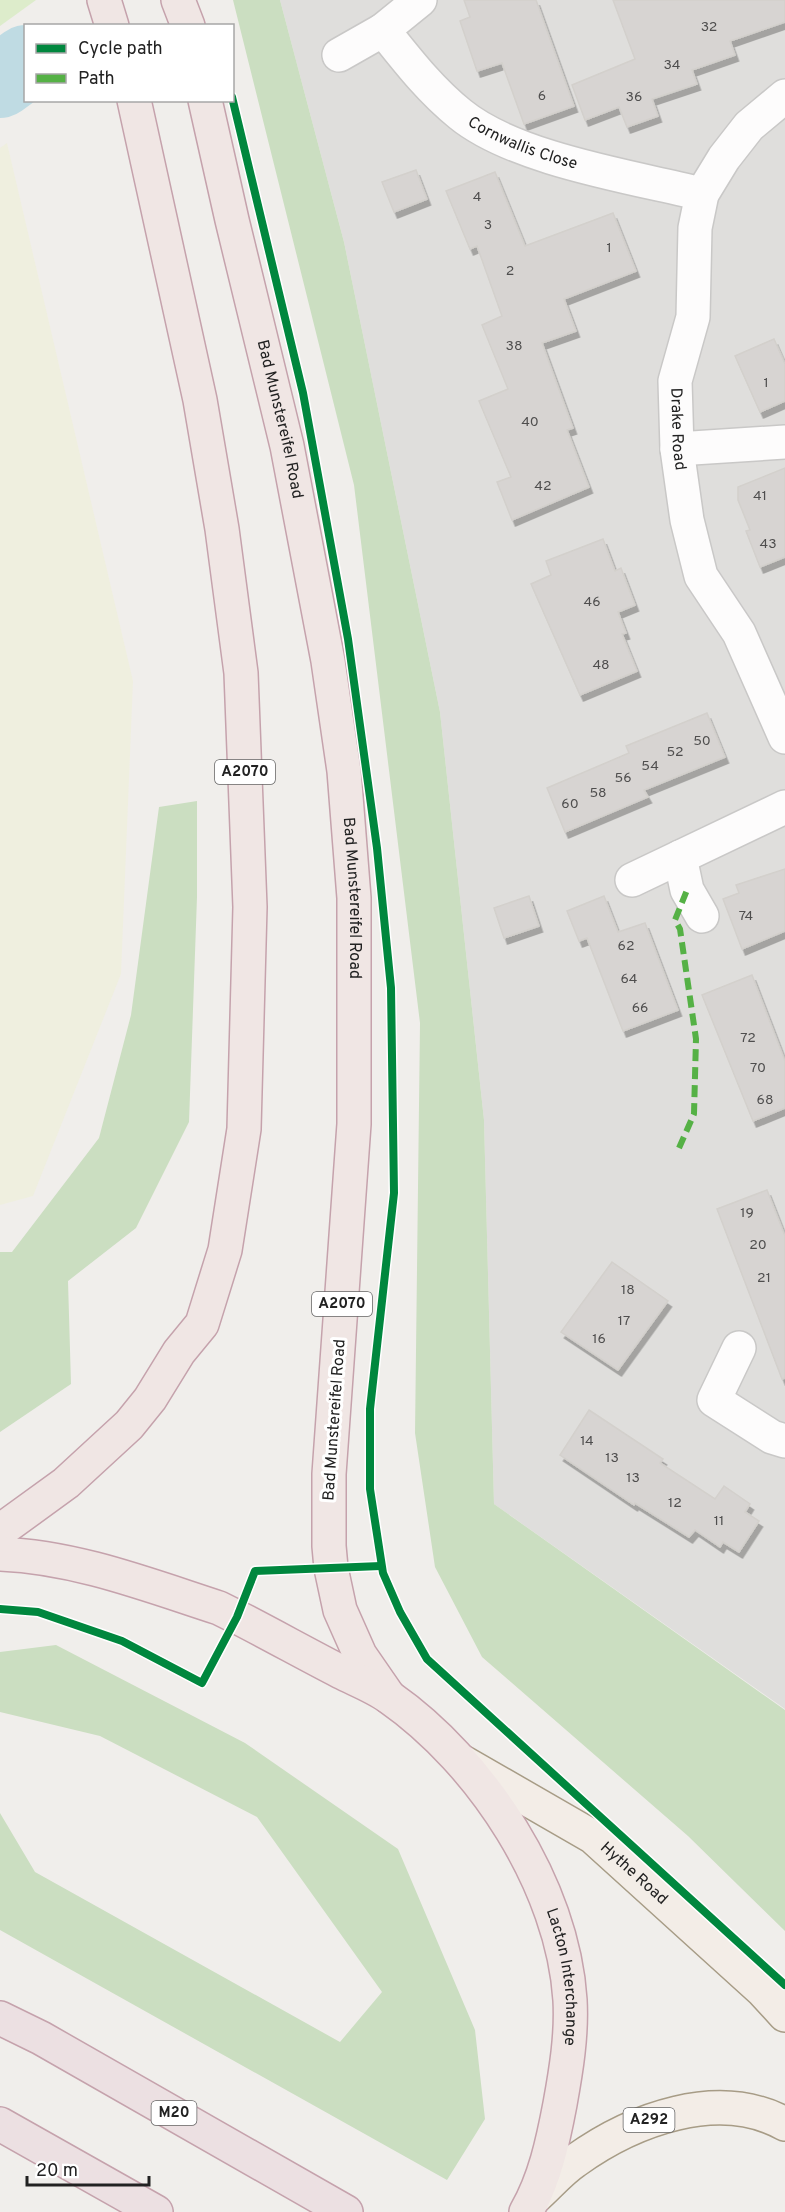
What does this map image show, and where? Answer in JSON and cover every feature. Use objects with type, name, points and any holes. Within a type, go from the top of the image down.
[{"type":"highway","points":[[104,0],[111,24]]},
{"type":"highway","points":[[178,0],[187,24]]},
{"type":"highway","name":"A2070","points":[[0,1531],[66,1483],[129,1425],[150,1399],[179,1352],[202,1324],[225,1250],[244,1129],[250,907],[241,673],[222,529],[200,400],[134,102]]},
{"type":"highway","name":"Bad Munstereifel Road","points":[[205,102],[287,446],[328,661],[344,771],[354,898],[354,1124],[329,1474],[329,1546],[340,1610],[360,1655],[389,1697]]},
{"type":"highway","points":[[0,1554],[27,1555],[85,1566],[219,1608],[389,1697]]},
{"type":"highway","name":"Lacton Interchange","points":[[389,1697],[461,1761],[505,1816],[537,1877],[563,1947],[570,2001],[568,2049],[555,2130],[547,2163],[530,2205]]},
{"type":"highway","name":"M20","points":[[0,2018],[41,2038],[346,2212]]},
{"type":"highway","points":[[0,2124],[156,2212]]},
{"type":"main road","name":"Hythe Road","points":[[461,1761],[593,1837],[763,1991],[785,2015]]},
{"type":"main road","name":"A292","points":[[530,2205],[573,2162],[616,2134],[652,2119],[695,2110],[741,2109],[785,2124]]},
{"type":"street","points":[[339,55],[383,30],[420,0]]},
{"type":"street","name":"Cornwallis Close","points":[[383,30],[420,76],[461,115],[501,139],[565,161],[702,194]]},
{"type":"street","name":"Drake Road","points":[[785,96],[749,126],[723,158],[702,194],[695,228],[693,317],[675,381],[677,449],[687,520],[701,576],[739,633],[785,737]]},
{"type":"street","points":[[677,449],[785,442]]},
{"type":"street","points":[[632,880],[785,807]]},
{"type":"street","points":[[680,857],[687,890],[702,916]]},
{"type":"street","points":[[739,1348],[714,1400],[772,1437],[785,1441]]},
{"type":"shaded area","points":[[280,0],[785,0],[785,1709],[494,1504],[484,1120],[440,712],[344,242]]},
{"type":"green space","points":[[0,0],[36,0],[0,26]]},
{"type":"green space","points":[[233,0],[280,0],[344,242],[440,712],[484,1120],[494,1504],[785,1710],[785,1931],[688,1836],[482,1657],[435,1567],[415,1433],[420,1023],[354,485]]},
{"type":"green space","points":[[7,143],[133,681],[121,974],[33,1196],[0,1205],[0,148]]},
{"type":"green space","points":[[197,801],[197,897],[189,1122],[136,1228],[68,1281],[71,1384],[0,1432],[0,1252],[12,1252],[99,1138],[131,1015],[159,807]]},
{"type":"green space","points":[[56,1645],[245,1743],[398,1849],[475,2030],[485,2119],[447,2180],[0,1930],[0,1813],[35,1872],[340,2042],[382,1992],[257,1817],[100,1736],[0,1712],[0,1652]]},
{"type":"building","points":[[464,0],[536,0],[574,106],[524,124],[502,63],[477,71],[460,21],[470,17]]},
{"type":"building","points":[[613,0],[785,0],[785,22],[730,41],[735,55],[692,70],[697,84],[652,99],[658,116],[627,127],[619,107],[585,120],[572,85],[635,59]]},
{"type":"building","points":[[416,170],[427,199],[394,212],[382,182]]},
{"type":"building","points":[[495,172],[525,246],[613,213],[636,271],[564,299],[576,331],[542,343],[573,428],[567,430],[589,487],[512,520],[497,482],[511,477],[479,401],[508,389],[482,325],[502,316],[477,246],[470,249],[446,191]]},
{"type":"building","points":[[774,339],[785,364],[785,401],[760,412],[735,356]]},
{"type":"building","points":[[785,468],[785,557],[760,567],[746,531],[750,530],[738,500],[738,487]]},
{"type":"building","points":[[603,539],[615,571],[621,568],[635,605],[618,612],[626,633],[622,634],[637,671],[580,695],[531,584],[551,575],[546,561]]},
{"type":"building","points":[[707,713],[725,757],[644,790],[648,797],[565,832],[547,788],[629,753],[626,746]]},
{"type":"building","points":[[785,869],[785,931],[742,949],[723,899],[739,893],[736,885]]},
{"type":"building","points":[[529,896],[539,926],[504,938],[494,908]]},
{"type":"building","points":[[604,896],[618,932],[645,923],[678,1010],[623,1031],[587,938],[579,941],[567,911]]},
{"type":"building","points":[[752,975],[785,1061],[785,1108],[753,1121],[702,995]]},
{"type":"building","points":[[767,1190],[785,1236],[785,1378],[782,1379],[717,1209]]},
{"type":"building","points":[[612,1262],[668,1301],[618,1370],[561,1332]]},
{"type":"building","points":[[589,1410],[663,1459],[660,1463],[715,1499],[724,1486],[750,1504],[745,1512],[759,1521],[739,1552],[723,1542],[720,1547],[695,1530],[689,1537],[635,1503],[634,1505],[560,1455]]},
{"type":"waterway","points":[[0,81],[24,63]]},
{"type":"marked path","points":[[679,1148],[694,1114],[696,1039],[680,929],[675,920],[687,890]]},
{"type":"cycle path","points":[[233,102],[303,393],[348,639],[377,848],[391,988],[394,1193],[370,1409],[370,1489],[383,1573],[400,1612],[427,1659],[785,1985]]},
{"type":"cycle path","points":[[0,1609],[38,1612],[122,1641],[202,1683],[237,1617],[255,1571],[381,1566]]}]
